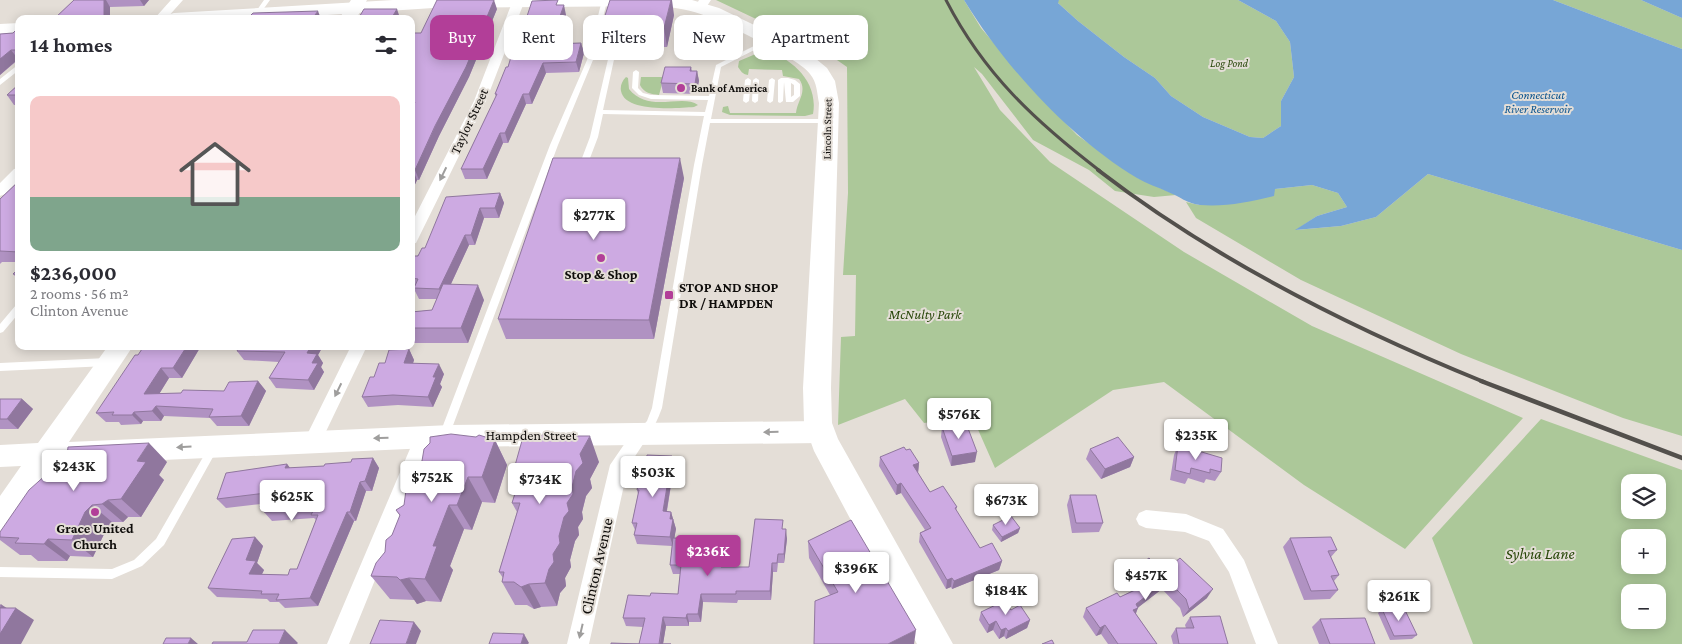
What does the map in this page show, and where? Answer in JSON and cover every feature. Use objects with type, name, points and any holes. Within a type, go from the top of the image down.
[{"type":"main road","name":"Lincoln Street","points":[[216,15],[259,11],[354,9],[433,3],[661,1],[703,4],[753,31]]},
{"type":"main road","points":[[0,30],[15,29]]},
{"type":"main road","name":"Lincoln Street","points":[[806,60],[817,68],[825,81],[829,103],[817,388],[820,432]]},
{"type":"main road","points":[[0,518],[47,454],[115,354]]},
{"type":"main road","name":"Hampden Street","points":[[0,456],[434,436],[820,432]]},
{"type":"main road","points":[[820,432],[844,481],[936,644]]},
{"type":"street","points":[[164,15],[177,0]]},
{"type":"street","name":"Taylor Street","points":[[415,231],[480,101],[519,1]]},
{"type":"street","points":[[0,174],[15,173]]},
{"type":"street","points":[[0,191],[15,177]]},
{"type":"street","points":[[312,441],[357,350]]},
{"type":"street","name":"Clinton Avenue","points":[[578,644],[619,465],[640,435]]},
{"type":"street","points":[[338,644],[434,436]]},
{"type":"street","points":[[1146,519],[1186,523],[1216,535],[1237,567],[1267,644]]},
{"type":"lane","points":[[434,436],[590,60],[604,1]]},
{"type":"lane","points":[[640,435],[651,423],[657,408],[676,287],[708,117],[720,65],[753,48]]},
{"type":"lane","points":[[583,166],[594,137],[611,60]]},
{"type":"lane","points":[[0,83],[15,70]]},
{"type":"lane","points":[[636,72],[635,88],[644,95],[657,100],[712,99]]},
{"type":"lane","points":[[746,101],[748,80]]},
{"type":"lane","points":[[755,101],[756,80]]},
{"type":"lane","points":[[770,101],[772,80]]},
{"type":"lane","points":[[784,80],[786,101]]},
{"type":"lane","points":[[600,112],[828,121]]},
{"type":"lane","points":[[0,330],[15,312]]},
{"type":"lane","points":[[0,367],[115,354]]},
{"type":"lane","points":[[0,572],[112,574],[138,562],[160,542],[214,446]]},
{"type":"green space","name":"McNulty Park","points":[[716,0],[964,0],[981,28],[1035,91],[1077,135],[1138,178],[1176,195],[1154,197],[1115,191],[1089,170],[1033,140],[982,74],[974,67],[1000,110],[1050,162],[1184,252],[1312,326],[1523,418],[1405,549],[1304,485],[1164,382],[1113,390],[995,468],[972,416],[924,423],[905,399],[838,425],[841,337],[855,336],[856,275],[843,275],[848,193],[847,67],[837,60],[868,60],[868,15],[753,15],[753,17]]},
{"type":"green space","name":"Log Pond","points":[[1059,0],[1238,0],[1276,21],[1290,42],[1294,77],[1281,101],[1281,126],[1263,138],[1250,137],[1203,117],[1171,96],[1155,78],[1124,57],[1078,21],[1057,2]]},
{"type":"green space","points":[[1553,0],[1641,0],[1682,18],[1682,49]]},
{"type":"green space","points":[[753,55],[753,60],[786,60],[793,65],[807,81],[812,91],[814,102],[813,114],[805,116],[730,115],[722,112],[723,107],[728,106],[730,113],[796,113],[802,92],[799,79],[783,76],[782,70],[749,69],[748,75],[743,73],[738,67],[739,61]]},
{"type":"green space","points":[[626,77],[628,78],[629,89],[637,96],[646,100],[655,102],[683,101],[698,105],[694,107],[653,108],[632,103],[625,98],[621,91],[623,80]]},
{"type":"green space","points":[[641,77],[664,77],[659,95],[651,94],[644,90],[640,85]]},
{"type":"green space","points":[[1428,174],[1682,250],[1682,436],[1623,418],[1461,354],[1301,280],[1196,218],[1186,202],[1199,205],[1275,189],[1312,185],[1338,193],[1347,207],[1317,216],[1296,230],[1341,226],[1376,217]]},
{"type":"green space","name":"Sylvia Lane","points":[[1541,419],[1682,470],[1682,644],[1473,644],[1432,538]]},
{"type":"water","name":"Connecticut River Reservoir","points":[[964,0],[1059,0],[1058,3],[1078,21],[1124,57],[1155,78],[1171,96],[1203,117],[1250,137],[1263,138],[1281,126],[1281,101],[1294,77],[1290,42],[1276,21],[1238,0],[1553,0],[1682,49],[1682,250],[1428,174],[1376,217],[1341,226],[1295,230],[1317,216],[1347,207],[1338,193],[1312,185],[1275,189],[1274,196],[1237,203],[1200,205],[1191,203],[1137,178],[1087,143],[1019,75],[980,25]]},
{"type":"water","points":[[1641,0],[1682,0],[1682,18]]},
{"type":"building","points":[[74,0],[104,0],[104,15],[58,15]]},
{"type":"building","points":[[437,0],[494,0],[488,15],[430,15],[430,60],[469,60],[415,170],[415,102],[415,33],[421,33]]},
{"type":"building","points":[[558,0],[556,5],[564,5],[560,15],[527,15],[532,1]]},
{"type":"building","points":[[610,0],[671,0],[664,28],[664,15],[605,15]]},
{"type":"building","points":[[364,9],[397,9],[393,15],[360,15]]},
{"type":"building","points":[[318,11],[315,15],[251,15],[253,13]]},
{"type":"building","points":[[15,31],[15,50],[11,50],[0,59],[0,34],[13,33]]},
{"type":"building","points":[[573,43],[581,43],[576,62],[543,63],[529,94],[523,94],[505,133],[500,133],[483,169],[461,169],[497,94],[495,94],[506,67],[508,67],[510,60],[573,60]]},
{"type":"building","points":[[665,67],[691,67],[690,71],[697,71],[695,84],[661,83]]},
{"type":"building","points":[[15,88],[15,95],[7,95]]},
{"type":"building","name":"Stop & Shop","points":[[553,158],[680,158],[649,320],[498,319]]},
{"type":"building","points":[[15,185],[15,252],[0,251],[0,199]]},
{"type":"building","points":[[500,193],[495,208],[480,208],[471,235],[465,235],[439,289],[415,288],[418,279],[415,279],[415,256],[418,256],[422,248],[425,248],[446,197]]},
{"type":"building","points":[[443,284],[478,285],[461,328],[415,328],[415,312],[432,310]]},
{"type":"building","points":[[141,350],[184,350],[173,368],[161,368],[144,394],[181,393],[183,390],[224,391],[229,382],[258,381],[241,416],[209,417],[213,409],[156,406],[152,411],[134,412],[132,415],[112,415],[114,412],[96,413],[135,355],[138,355]]},
{"type":"building","points":[[309,350],[307,353],[317,354],[312,363],[318,363],[308,380],[269,378],[285,352],[237,351]]},
{"type":"building","points":[[389,350],[409,350],[404,363],[439,364],[433,377],[436,377],[428,397],[393,395],[362,397],[370,377],[374,377],[379,363],[385,363]]},
{"type":"building","points":[[0,399],[22,399],[7,419],[0,419]]},
{"type":"building","points":[[966,423],[977,452],[952,456],[942,427]]},
{"type":"building","points":[[451,434],[476,437],[479,435],[495,440],[482,477],[468,477],[457,505],[449,505],[433,546],[437,546],[425,579],[409,578],[400,580],[397,577],[371,576],[376,563],[385,552],[386,540],[392,535],[400,515],[396,510],[404,505],[406,490],[411,488],[417,473],[417,464],[422,461],[424,449],[430,443],[430,437]]},
{"type":"building","points":[[544,434],[554,439],[564,436],[570,439],[577,436],[590,436],[580,454],[583,463],[576,471],[572,487],[573,494],[567,503],[569,511],[564,517],[559,536],[560,543],[553,554],[554,562],[549,569],[545,583],[529,584],[521,587],[514,582],[502,582],[504,572],[499,572],[520,503],[512,503],[517,487],[511,487],[517,470],[514,469],[523,437],[537,438]]},
{"type":"building","points":[[1118,437],[1134,457],[1105,469],[1090,449]]},
{"type":"building","points":[[149,443],[137,461],[146,462],[121,499],[108,500],[102,504],[92,505],[85,512],[72,540],[48,539],[44,544],[15,543],[19,538],[0,537],[0,532],[29,490],[67,456],[68,447]]},
{"type":"building","points":[[1178,445],[1222,458],[1221,472],[1210,469],[1210,473],[1191,468],[1190,474],[1175,470]]},
{"type":"building","points":[[904,447],[906,450],[910,449],[919,463],[913,465],[930,492],[943,486],[980,548],[992,543],[1002,561],[954,581],[952,578],[947,580],[920,533],[931,528],[901,483],[897,485],[880,457]]},
{"type":"building","points":[[647,455],[672,456],[663,511],[671,512],[670,519],[673,519],[670,537],[634,535],[637,523],[632,523],[639,490],[637,490],[642,464],[646,464]]},
{"type":"building","points":[[373,458],[365,481],[360,482],[350,512],[347,512],[310,598],[276,600],[279,594],[261,594],[262,591],[208,588],[232,539],[255,537],[246,560],[256,561],[249,574],[288,575],[290,569],[297,569],[318,515],[311,515],[314,509],[264,512],[266,506],[260,507],[266,493],[217,499],[226,473],[287,464],[285,468],[324,466],[325,464],[351,462],[352,459]]},
{"type":"building","points":[[1070,495],[1096,495],[1103,523],[1076,523]]},
{"type":"building","points":[[1011,516],[1020,528],[1002,537],[993,525]]},
{"type":"building","points":[[755,519],[783,520],[782,529],[786,529],[784,554],[778,554],[777,563],[772,563],[770,591],[736,591],[736,594],[701,594],[698,614],[687,614],[686,618],[663,617],[659,644],[639,644],[645,618],[623,618],[628,595],[650,596],[651,593],[678,594],[681,565],[670,565],[673,538],[719,539],[718,542],[724,542],[721,567],[749,567]]},
{"type":"building","points":[[851,520],[916,630],[888,644],[814,644],[815,601],[838,592],[808,541]]},
{"type":"building","points":[[1331,537],[1337,550],[1328,551],[1339,575],[1331,576],[1338,590],[1311,591],[1290,538]]},
{"type":"building","points":[[1149,558],[1163,572],[1180,558],[1213,589],[1189,609],[1186,599],[1167,580],[1136,604],[1138,608],[1133,610],[1157,644],[1118,644],[1105,625],[1100,628],[1086,608],[1117,593],[1120,597],[1148,584],[1133,570]]},
{"type":"building","points":[[1004,601],[1011,610],[1020,605],[1030,620],[1008,631],[1006,628],[1001,630],[996,621],[989,625],[981,612]]},
{"type":"building","points":[[0,608],[16,608],[0,634]]},
{"type":"building","points":[[1404,608],[1417,635],[1394,636],[1382,609]]},
{"type":"building","points":[[1220,616],[1228,644],[1179,644],[1176,628],[1194,628],[1190,617]]},
{"type":"building","points":[[1365,618],[1375,644],[1330,644],[1320,619]]},
{"type":"building","points":[[380,620],[414,622],[406,644],[370,644]]},
{"type":"building","points":[[253,630],[285,630],[279,644],[212,644],[213,642],[247,642]]},
{"type":"building","points":[[493,633],[524,634],[521,644],[489,644]]},
{"type":"building","points":[[166,638],[191,638],[188,644],[163,644]]},
{"type":"building","points":[[1052,640],[1054,644],[1042,644]]},
{"type":"railway","points":[[946,0],[961,27],[994,73],[1054,134],[1100,171]]},
{"type":"railway","points":[[1098,170],[1187,232],[1284,288],[1383,338],[1484,382]]},
{"type":"railway","points":[[1481,381],[1682,458]]},
{"type":"place","name":"Bank of America","points":[[681,88]]},
{"type":"place","name":"Stop & Shop","points":[[601,258]]},
{"type":"place","name":"STOP AND SHOP DR / HAMPDEN","points":[[669,295]]},
{"type":"place","name":"Grace United Church","points":[[95,512]]}]
